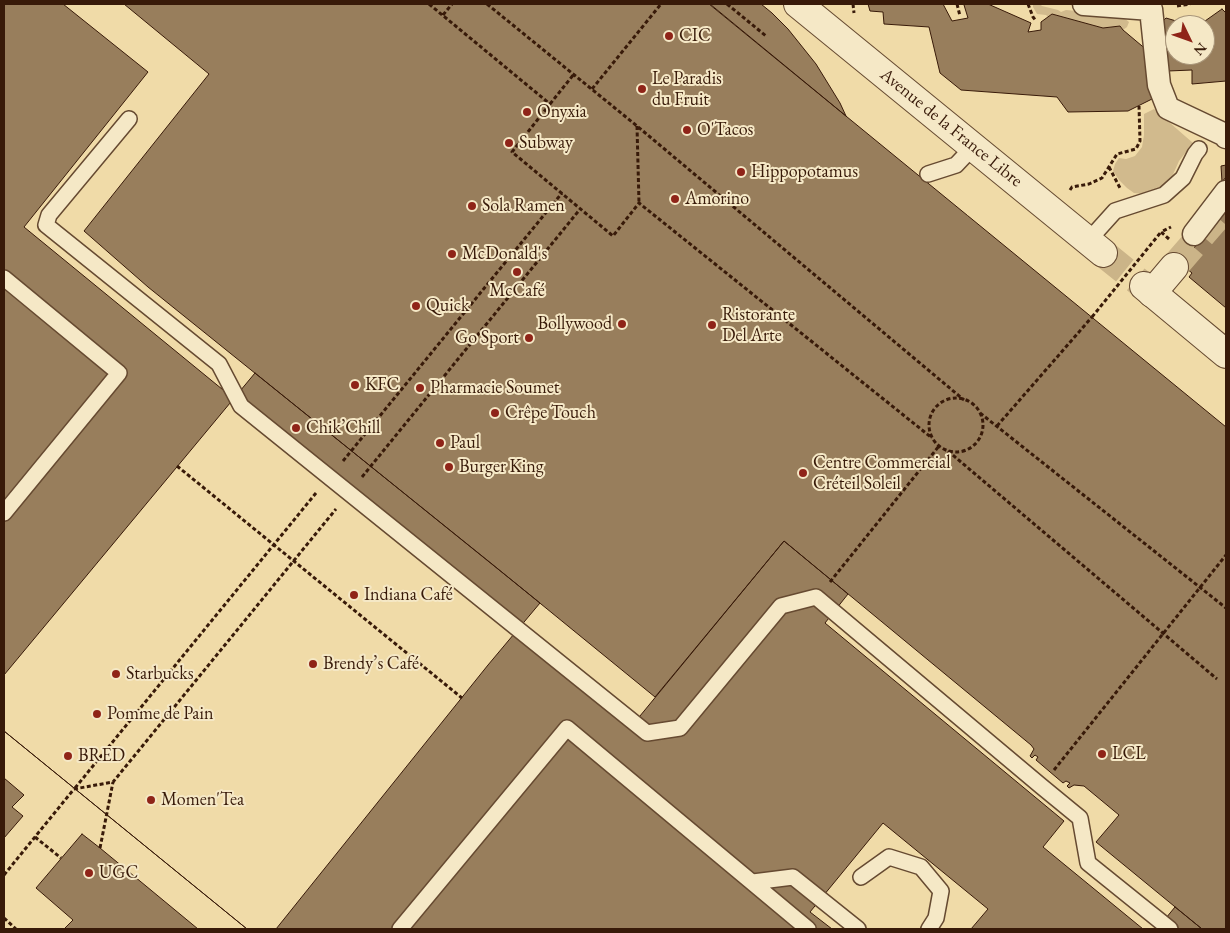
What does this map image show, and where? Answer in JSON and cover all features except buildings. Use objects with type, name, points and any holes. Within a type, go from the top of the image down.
[{"type":"street","name":"Avenue de la France Libre","points":[[798,4],[1096,247]]},
{"type":"street","points":[[1084,4],[1151,9],[1159,86],[1168,108],[1226,137]]},
{"type":"street","points":[[1194,234],[1226,192]]},
{"type":"street","points":[[1174,267],[1148,290],[1226,354]]},
{"type":"lane","points":[[129,119],[48,215],[46,225],[219,364],[241,406],[647,733],[680,728],[781,606],[816,597],[1080,818],[1088,863],[1170,929]]},
{"type":"lane","points":[[928,174],[956,165],[973,147]]},
{"type":"lane","points":[[1096,247],[1115,211],[1164,195],[1183,178],[1199,149]]},
{"type":"lane","points":[[4,278],[119,373],[4,513]]},
{"type":"lane","points":[[400,929],[567,728],[808,929]]},
{"type":"lane","points":[[861,877],[889,857],[921,867],[940,891],[936,918],[929,929]]},
{"type":"lane","points":[[753,882],[793,877],[858,929]]},
{"type":"path","points":[[429,4],[550,104]]},
{"type":"path","points":[[442,15],[452,4]]},
{"type":"path","points":[[487,4],[637,126],[964,400]]},
{"type":"path","points":[[592,89],[662,4]]},
{"type":"path","points":[[727,4],[766,36]]},
{"type":"path","points":[[957,4],[960,16]]},
{"type":"path","points":[[1028,4],[1036,21]]},
{"type":"path","points":[[574,74],[512,152],[613,236],[639,203],[637,126]]},
{"type":"path","points":[[1067,192],[1072,187],[1090,184],[1102,178],[1117,154],[1136,149],[1140,140],[1139,106]]},
{"type":"path","points":[[1108,167],[1122,191]]},
{"type":"path","points":[[639,203],[932,438],[939,446],[948,451],[1217,679]]},
{"type":"path","points":[[996,426],[1092,317],[1161,232]]},
{"type":"path","points":[[932,438],[929,420],[932,412],[938,405],[946,400],[955,398],[970,402],[996,426],[1226,608]]},
{"type":"path","points":[[948,451],[957,452],[965,450],[973,446],[979,439],[982,430],[980,413]]},
{"type":"path","points":[[831,580],[939,446]]},
{"type":"path","points":[[177,466],[462,698]]},
{"type":"path","points":[[1041,786],[1226,555]]},
{"type":"path","points":[[4,875],[74,789],[113,782],[100,848]]},
{"type":"path","points":[[35,836],[61,858]]},
{"type":"path","points":[[4,918],[16,929]]},
{"type":"shaded area","points":[[1033,4],[1040,4],[1061,12],[1066,10],[1110,14],[1124,18],[1129,22],[1123,30],[1120,26],[1103,28],[1052,14],[1048,17],[1037,14]]},
{"type":"shaded area","points":[[1154,109],[1193,143],[1179,161],[1171,179],[1156,191],[1144,194],[1134,193],[1119,180],[1113,171],[1119,158],[1126,159],[1135,156],[1142,147],[1144,114]]},
{"type":"tunnel","points":[[1174,267],[1217,217]]},
{"type":"tunnel","points":[[1103,253],[1144,286]]},
{"type":"place","name":"CIC","points":[[669,36]]},
{"type":"place","name":"Le Paradis du Fruit","points":[[642,89]]},
{"type":"place","name":"Onyxia","points":[[527,112]]},
{"type":"place","name":"O'Tacos","points":[[687,130]]},
{"type":"place","name":"Subway","points":[[509,143]]},
{"type":"place","name":"Hippopotamus","points":[[741,172]]},
{"type":"place","name":"Amorino","points":[[675,199]]},
{"type":"place","name":"Sola Ramen","points":[[472,206]]},
{"type":"place","name":"McDonald's","points":[[452,254]]},
{"type":"place","name":"McCafé","points":[[517,272]]},
{"type":"place","name":"Quick","points":[[416,306]]},
{"type":"place","name":"Bollywood","points":[[622,324]]},
{"type":"place","name":"Ristorante Del Arte","points":[[712,325]]},
{"type":"place","name":"Go Sport","points":[[529,338]]},
{"type":"place","name":"KFC","points":[[355,385]]},
{"type":"place","name":"Pharmacie Soumet","points":[[420,388]]},
{"type":"place","name":"Crêpe Touch","points":[[495,413]]},
{"type":"place","name":"Chik’Chill","points":[[296,428]]},
{"type":"place","name":"Paul","points":[[440,443]]},
{"type":"place","name":"Burger King","points":[[449,467]]},
{"type":"place","name":"Centre Commercial Créteil Soleil","points":[[803,473]]},
{"type":"place","name":"Indiana Café","points":[[354,595]]},
{"type":"place","name":"Brendy’s Café","points":[[313,664]]},
{"type":"place","name":"Starbucks","points":[[116,674]]},
{"type":"place","name":"Pomme de Pain","points":[[97,714]]},
{"type":"place","name":"LCL","points":[[1102,754]]},
{"type":"place","name":"BRED","points":[[68,756]]},
{"type":"place","name":"Momen'Tea","points":[[151,800]]},
{"type":"place","name":"UGC","points":[[89,873]]}]
